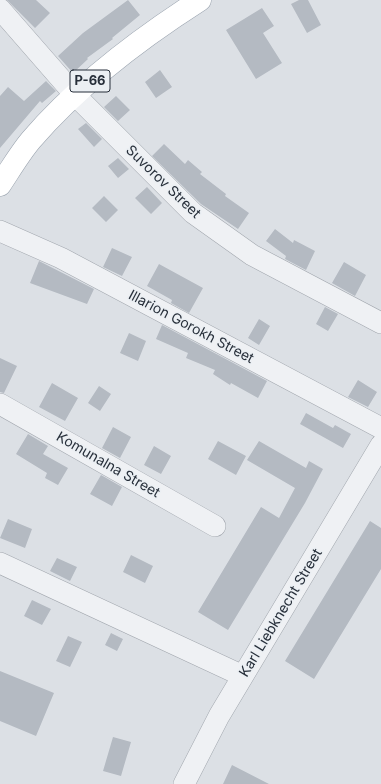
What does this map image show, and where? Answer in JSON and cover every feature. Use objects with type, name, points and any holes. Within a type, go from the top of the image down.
[{"type":"main road","name":"Р-66","points":[[0,185],[30,140],[75,95],[98,74],[176,15],[200,0]]},
{"type":"street","name":"Suvorov Street","points":[[0,10],[75,95],[193,213],[252,255],[381,323]]},
{"type":"street","name":"Illarion Gorokh Street","points":[[0,231],[61,258],[381,428]]},
{"type":"street","name":"Komunalna Street","points":[[0,404],[215,526]]},
{"type":"street","name":"Karl Liebknecht Street","points":[[184,784],[219,716],[381,444]]},
{"type":"street","points":[[0,563],[243,676]]},
{"type":"building","points":[[7,0],[36,0],[50,13],[35,28]]},
{"type":"building","points":[[128,0],[140,15],[112,38],[113,39],[87,58],[88,59],[73,73],[58,56],[83,33]]},
{"type":"building","points":[[299,0],[308,0],[321,25],[307,33],[291,4]]},
{"type":"building","points":[[262,8],[274,26],[263,33],[282,63],[256,79],[226,30]]},
{"type":"building","points":[[160,70],[172,87],[156,98],[145,82]]},
{"type":"building","points":[[46,81],[56,91],[42,103],[40,101],[0,148],[0,96],[8,87],[24,101]]},
{"type":"building","points":[[116,96],[130,110],[118,121],[104,107]]},
{"type":"building","points":[[86,123],[102,139],[94,147],[78,129]]},
{"type":"building","points":[[164,144],[185,164],[188,160],[202,172],[200,174],[226,194],[225,196],[249,213],[238,229],[201,204],[152,156]]},
{"type":"building","points":[[118,158],[129,169],[118,178],[108,166]]},
{"type":"building","points":[[147,187],[162,203],[151,214],[135,198]]},
{"type":"building","points":[[104,196],[118,210],[106,222],[92,208]]},
{"type":"building","points":[[275,229],[293,243],[294,240],[315,251],[306,270],[285,259],[286,256],[266,241]]},
{"type":"building","points":[[112,248],[132,257],[122,276],[103,267]]},
{"type":"building","points":[[39,261],[94,289],[87,304],[30,283]]},
{"type":"building","points":[[344,262],[366,275],[355,296],[332,283]]},
{"type":"building","points":[[159,264],[203,288],[189,313],[171,303],[172,300],[147,286]]},
{"type":"building","points":[[325,307],[338,314],[328,331],[316,324]]},
{"type":"building","points":[[259,319],[270,326],[259,345],[248,338]]},
{"type":"building","points":[[162,325],[267,381],[258,398],[231,383],[230,385],[213,374],[215,370],[186,358],[188,353],[156,339]]},
{"type":"building","points":[[129,333],[146,341],[138,361],[120,353]]},
{"type":"building","points":[[0,358],[17,366],[4,393],[0,392]]},
{"type":"building","points":[[358,380],[377,392],[368,407],[348,397]]},
{"type":"building","points":[[52,383],[78,398],[65,421],[39,407]]},
{"type":"building","points":[[99,386],[111,394],[100,411],[88,403]]},
{"type":"building","points":[[306,413],[333,428],[335,425],[351,434],[343,448],[300,424]]},
{"type":"building","points":[[113,427],[131,437],[120,458],[102,448]]},
{"type":"building","points":[[28,434],[48,446],[43,454],[68,468],[58,485],[45,478],[47,473],[16,454]]},
{"type":"building","points":[[218,441],[246,456],[236,475],[208,459]]},
{"type":"building","points":[[259,441],[306,468],[309,461],[323,469],[305,503],[228,630],[198,612],[261,507],[279,518],[295,488],[247,460]]},
{"type":"building","points":[[154,446],[171,456],[161,474],[144,465]]},
{"type":"building","points":[[101,475],[122,487],[112,506],[90,494]]},
{"type":"building","points":[[8,519],[32,529],[25,548],[0,538]]},
{"type":"building","points":[[370,521],[381,528],[381,569],[314,679],[285,661]]},
{"type":"building","points":[[131,555],[153,566],[145,583],[123,572]]},
{"type":"building","points":[[57,558],[77,567],[70,581],[50,571]]},
{"type":"building","points":[[32,600],[51,609],[42,625],[24,616]]},
{"type":"building","points":[[111,633],[123,639],[117,651],[105,645]]},
{"type":"building","points":[[68,636],[82,642],[70,667],[56,661]]},
{"type":"building","points":[[0,671],[54,693],[36,736],[0,721]]},
{"type":"building","points":[[113,737],[131,742],[121,776],[103,771]]},
{"type":"building","points":[[232,765],[269,784],[223,784]]}]
